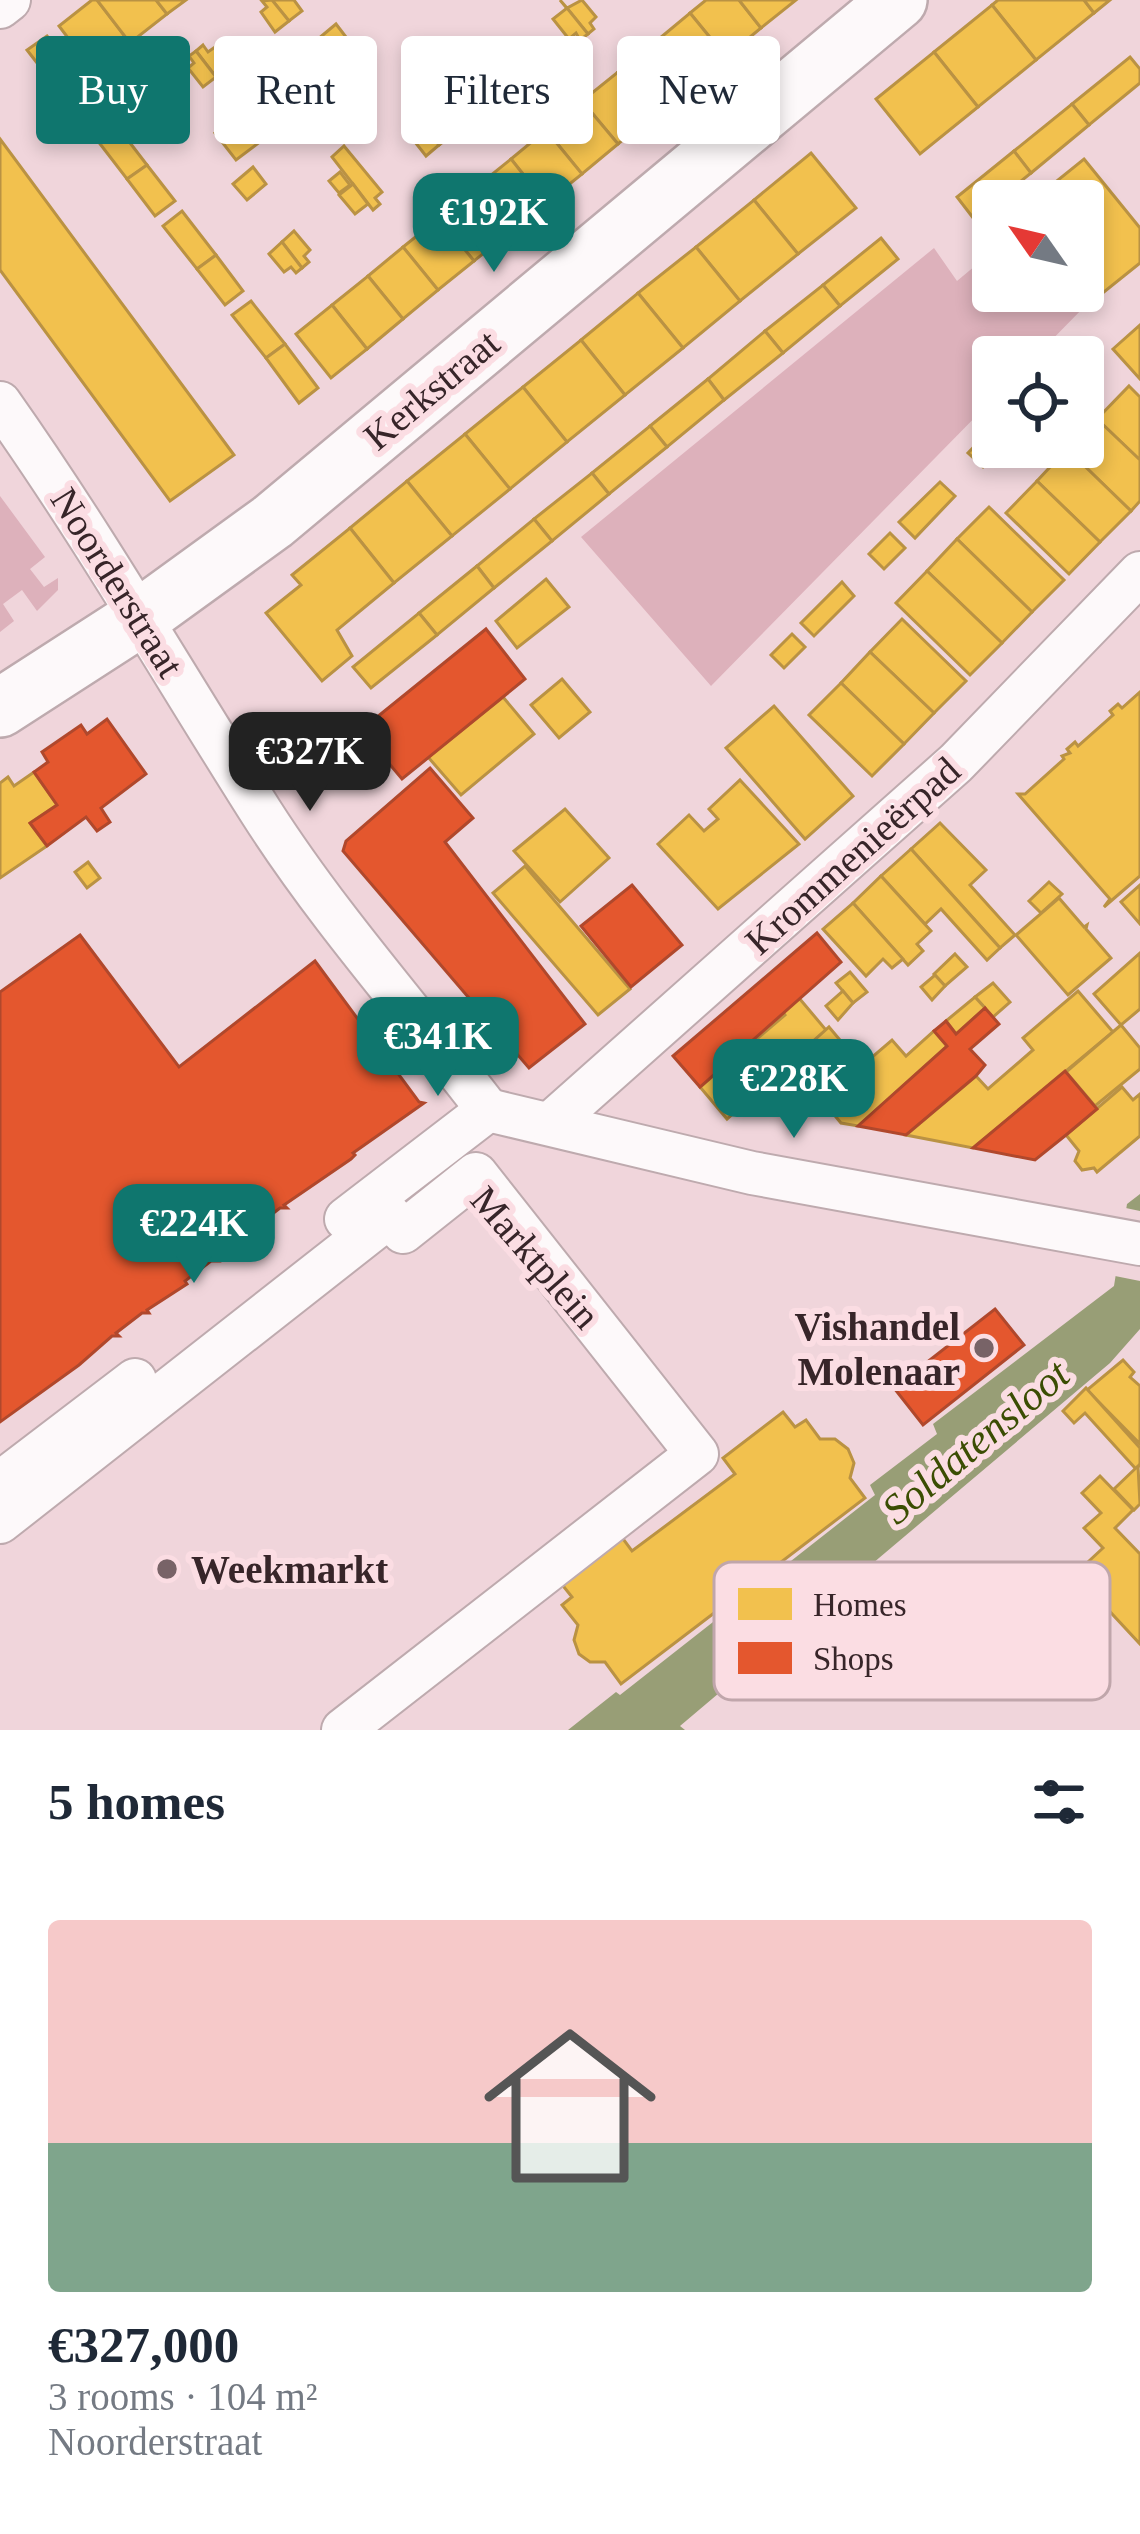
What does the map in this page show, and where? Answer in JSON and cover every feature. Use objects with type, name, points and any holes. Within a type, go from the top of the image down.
[{"type":"street","points":[[0,7],[9,0]]},
{"type":"street","name":"Kerkstraat","points":[[0,708],[141,616],[272,522],[898,0]]},
{"type":"street","name":"Noorderstraat","points":[[0,404],[71,504],[306,877],[488,1110]]},
{"type":"street","name":"Krommenieërpad","points":[[551,1124],[956,763],[1140,572]]},
{"type":"street","points":[[0,1483],[488,1110],[752,1173],[1140,1244]]},
{"type":"street","name":"Marktplein","points":[[0,1522],[390,1216],[403,1232],[476,1174],[697,1454],[344,1730]]},
{"type":"shaded area","points":[[934,248],[957,281],[972,268],[972,312],[1079,312],[1056,336],[972,336],[972,420],[711,686],[581,537]]},
{"type":"shaded area","points":[[0,496],[45,557],[30,569],[44,587],[58,578],[58,590],[37,611],[22,590],[3,604],[14,621],[0,632]]},
{"type":"water","name":"Soldatensloot","points":[[1140,1194],[1140,1329],[1110,1363],[874,1562],[790,1562],[875,1495],[870,1485],[937,1434],[933,1424],[1114,1286],[1127,1204]]},
{"type":"water","points":[[714,1621],[714,1697],[680,1726],[685,1730],[568,1730],[616,1692],[620,1695]]},
{"type":"pier","points":[[1121,1207],[1140,1211],[1140,1281],[1110,1275]]},
{"type":"building: Homes","points":[[97,0],[125,36],[67,36],[59,26]]},
{"type":"building: Homes","points":[[97,0],[156,0],[167,14],[139,36],[125,36]]},
{"type":"building: Homes","points":[[156,0],[186,0],[167,14]]},
{"type":"building: Homes","points":[[272,0],[294,0],[302,11],[289,21]]},
{"type":"building: Homes","points":[[272,0],[289,21],[275,32],[261,12],[267,7],[262,1]]},
{"type":"building: Homes","points":[[560,0],[567,8],[582,0],[596,17],[590,23],[594,29],[588,34]]},
{"type":"building: Homes","points":[[706,0],[739,0],[761,28],[751,36],[709,36],[690,13]]},
{"type":"building: Homes","points":[[739,0],[796,0],[761,28]]},
{"type":"building: Homes","points":[[998,0],[1084,0],[1094,13],[1036,60],[992,5]]},
{"type":"building: Homes","points":[[1084,0],[1110,0],[1094,13]]},
{"type":"building: Homes","points":[[992,5],[1036,60],[978,107],[934,52]]},
{"type":"building: Homes","points":[[567,8],[588,34],[567,36],[553,19]]},
{"type":"building: Homes","points":[[690,13],[709,36],[662,36]]},
{"type":"building: Homes","points":[[336,24],[345,36],[322,36]]},
{"type":"building: Homes","points":[[203,45],[208,52],[214,48],[214,74],[196,51]]},
{"type":"building: Homes","points":[[196,51],[214,74],[203,87],[190,71],[194,63],[190,55]]},
{"type":"building: Homes","points":[[934,52],[978,107],[920,154],[876,99]]},
{"type":"building: Homes","points":[[1130,57],[1140,69],[1140,83],[1089,125],[1072,104]]},
{"type":"building: Homes","points":[[617,73],[617,143],[593,114],[593,92]]},
{"type":"building: Homes","points":[[1072,104],[1089,125],[1031,173],[1014,151]]},
{"type":"building: Homes","points":[[593,114],[618,144],[582,174],[557,144],[593,144]]},
{"type":"building: Homes","points":[[0,139],[234,455],[170,501],[0,270]]},
{"type":"building: Homes","points":[[100,144],[131,144],[147,165],[127,179]]},
{"type":"building: Homes","points":[[224,144],[257,144],[236,160]]},
{"type":"building: Homes","points":[[417,144],[438,144],[439,145],[426,156]]},
{"type":"building: Homes","points":[[529,144],[557,144],[582,174],[546,203],[511,159]]},
{"type":"building: Homes","points":[[344,146],[382,192],[373,210],[332,157]]},
{"type":"building: Homes","points":[[1014,151],[1031,173],[1022,180],[978,180]]},
{"type":"building: Homes","points":[[811,153],[856,208],[798,254],[754,200]]},
{"type":"building: Homes","points":[[511,159],[546,203],[510,232],[475,188]]},
{"type":"building: Homes","points":[[1084,159],[1101,180],[1058,180]]},
{"type":"building: Homes","points":[[147,165],[175,201],[155,216],[127,179]]},
{"type":"building: Homes","points":[[253,167],[266,184],[247,200],[233,184]]},
{"type":"building: Homes","points":[[340,172],[350,185],[339,193],[329,181]]},
{"type":"building: Homes","points":[[353,184],[368,204],[355,214],[339,195]]},
{"type":"building: Homes","points":[[1104,184],[1140,228],[1140,263],[1104,292]]},
{"type":"building: Homes","points":[[972,185],[972,216],[957,197]]},
{"type":"building: Homes","points":[[475,188],[510,232],[474,261],[439,218]]},
{"type":"building: Homes","points":[[754,200],[798,254],[740,301],[696,247]]},
{"type":"building: Homes","points":[[182,211],[216,255],[197,269],[163,226]]},
{"type":"building: Homes","points":[[439,218],[474,261],[438,290],[403,247]]},
{"type":"building: Homes","points":[[294,231],[310,250],[304,256],[309,262],[302,268],[282,242]]},
{"type":"building: Homes","points":[[881,238],[898,259],[840,306],[823,285]]},
{"type":"building: Homes","points":[[282,242],[302,268],[296,273],[291,267],[284,272],[269,254]]},
{"type":"building: Homes","points":[[403,247],[438,290],[403,319],[368,276]]},
{"type":"building: Homes","points":[[696,247],[740,301],[683,348],[638,293]]},
{"type":"building: Homes","points":[[216,255],[243,291],[225,305],[197,269]]},
{"type":"building: Homes","points":[[368,276],[403,319],[367,349],[332,305]]},
{"type":"building: Homes","points":[[823,285],[840,306],[783,353],[765,331]]},
{"type":"building: Homes","points":[[638,293],[683,348],[625,395],[581,340]]},
{"type":"building: Homes","points":[[251,301],[285,344],[266,358],[232,315]]},
{"type":"building: Homes","points":[[332,305],[367,349],[331,378],[296,334]]},
{"type":"building: Homes","points":[[1140,325],[1140,379],[1113,349]]},
{"type":"building: Homes","points":[[765,331],[783,353],[724,400],[708,379]]},
{"type":"building: Homes","points":[[581,340],[625,395],[567,442],[523,387]]},
{"type":"building: Homes","points":[[285,344],[318,388],[299,403],[266,358]]},
{"type":"building: Homes","points":[[708,379],[724,400],[667,447],[650,426]]},
{"type":"building: Homes","points":[[1129,386],[1140,397],[1140,460],[1104,426],[1104,412]]},
{"type":"building: Homes","points":[[523,387],[567,442],[510,489],[465,434]]},
{"type":"building: Homes","points":[[650,426],[667,447],[609,494],[592,473]]},
{"type":"building: Homes","points":[[1104,426],[1140,460],[1140,501],[1131,511],[1087,468],[1104,468]]},
{"type":"building: Homes","points":[[465,434],[510,489],[452,536],[407,481]]},
{"type":"building: Homes","points":[[1049,468],[1087,468],[1131,511],[1100,542],[1037,481]]},
{"type":"building: Homes","points":[[592,473],[609,494],[552,541],[534,519]]},
{"type":"building: Homes","points":[[407,481],[452,536],[394,583],[350,528]]},
{"type":"building: Homes","points":[[1037,481],[1100,542],[1069,574],[1006,513]]},
{"type":"building: Homes","points":[[940,482],[955,496],[915,538],[899,522]]},
{"type":"building: Homes","points":[[989,507],[1064,580],[1032,612],[957,539]]},
{"type":"building: Homes","points":[[534,519],[552,541],[494,588],[477,566]]},
{"type":"building: Homes","points":[[350,528],[394,583],[337,630],[352,656],[322,681],[266,613],[301,585],[292,575]]},
{"type":"building: Homes","points":[[890,533],[905,548],[884,569],[869,554]]},
{"type":"building: Homes","points":[[957,539],[1032,612],[1002,643],[927,571]]},
{"type":"building: Homes","points":[[477,566],[494,588],[437,635],[419,613]]},
{"type":"building: Homes","points":[[927,571],[1002,643],[970,675],[896,603]]},
{"type":"building: Homes","points":[[546,579],[569,607],[517,648],[496,621]]},
{"type":"building: Homes","points":[[842,582],[854,596],[814,636],[801,623]]},
{"type":"building: Homes","points":[[419,613],[437,635],[371,688],[353,667]]},
{"type":"building: Homes","points":[[902,619],[966,681],[934,713],[870,652]]},
{"type":"building: Homes","points":[[792,634],[805,647],[784,668],[771,655]]},
{"type":"building: Homes","points":[[870,652],[934,713],[904,744],[841,683]]},
{"type":"building: Homes","points":[[562,679],[590,712],[559,738],[531,705]]},
{"type":"building: Homes","points":[[841,683],[904,744],[872,776],[809,715]]},
{"type":"building: Homes","points":[[1140,692],[1140,876],[1104,907],[1110,899],[1018,794],[1025,794],[1070,753],[1067,749],[1075,742],[1078,746],[1113,715],[1110,711],[1118,704],[1122,708]]},
{"type":"building: Homes","points":[[503,697],[534,734],[461,795],[428,757]]},
{"type":"building: Homes","points":[[774,706],[853,796],[805,839],[726,748]]},
{"type":"building: Homes","points":[[34,772],[57,805],[30,823],[47,846],[0,878],[0,783],[8,777],[14,786]]},
{"type":"building: Homes","points":[[740,780],[799,844],[718,909],[658,844],[689,815],[704,831],[718,819],[709,809]]},
{"type":"building: Homes","points":[[565,809],[609,858],[560,902],[514,851]]},
{"type":"building: Homes","points":[[940,823],[986,870],[970,885],[1015,935],[1000,948],[911,849]]},
{"type":"building: Homes","points":[[911,849],[1000,948],[987,960],[941,909],[925,924],[881,876]]},
{"type":"building: Homes","points":[[88,862],[100,878],[87,888],[75,872]]},
{"type":"building: Homes","points":[[525,866],[630,989],[598,1015],[493,893]]},
{"type":"building: Homes","points":[[881,876],[931,931],[917,944],[923,951],[908,965],[853,903]]},
{"type":"building: Homes","points":[[1049,882],[1062,894],[1041,913],[1029,901]]},
{"type":"building: Homes","points":[[1140,885],[1140,924],[1121,902]]},
{"type":"building: Homes","points":[[1059,898],[1111,958],[1068,995],[1016,935]]},
{"type":"building: Homes","points":[[853,903],[903,959],[892,968],[883,959],[866,976],[823,929]]},
{"type":"building: Homes","points":[[1140,953],[1140,1009],[1121,1025],[1094,994]]},
{"type":"building: Homes","points":[[955,954],[967,967],[945,986],[934,974]]},
{"type":"building: Homes","points":[[850,972],[867,992],[853,1003],[836,983]]},
{"type":"building: Homes","points":[[935,975],[945,986],[932,1000],[921,987]]},
{"type":"building: Homes","points":[[993,983],[1010,1002],[993,1017],[975,997]]},
{"type":"building: Homes","points":[[843,991],[853,1003],[838,1020],[826,1006]]},
{"type":"building: Homes","points":[[1078,991],[1113,1032],[973,1148],[906,1135],[976,1076],[988,1089],[1033,1050],[1023,1038]]},
{"type":"building: Homes","points":[[975,997],[985,1008],[956,1034],[946,1021]]},
{"type":"building: Homes","points":[[799,998],[826,1030],[727,1119],[700,1087]]},
{"type":"building: Homes","points":[[1121,1025],[1140,1048],[1140,1069],[1095,1106],[1066,1072]]},
{"type":"building: Homes","points":[[829,1027],[850,1052],[855,1047],[867,1062],[805,1114],[778,1109],[761,1088]]},
{"type":"building: Homes","points":[[934,1031],[947,1046],[858,1126],[841,1123],[822,1100],[892,1040],[906,1056]]},
{"type":"building: Homes","points":[[1122,1087],[1133,1100],[1140,1094],[1140,1136],[1097,1172],[1082,1170],[1075,1161],[1079,1151],[1066,1135]]},
{"type":"building: Homes","points":[[1123,1360],[1140,1386],[1140,1444],[1087,1390]]},
{"type":"building: Homes","points":[[1086,1388],[1140,1448],[1136,1469],[1085,1413],[1074,1423],[1063,1411]]},
{"type":"building: Homes","points":[[783,1412],[795,1427],[806,1420],[820,1439],[835,1439],[848,1449],[854,1463],[850,1478],[865,1498],[781,1562],[714,1562],[714,1613],[621,1684],[605,1662],[590,1662],[579,1654],[574,1640],[578,1625],[562,1605],[572,1597],[560,1582],[621,1536],[632,1551],[735,1474],[723,1458]]},
{"type":"building: Homes","points":[[1138,1466],[1140,1504],[1134,1510],[1114,1489]]},
{"type":"building: Homes","points":[[1100,1476],[1133,1510],[1115,1528],[1140,1554],[1140,1644],[1110,1612],[1110,1562],[1088,1562],[1103,1548],[1084,1528],[1101,1513],[1082,1493]]},
{"type":"building: Shops","points":[[486,629],[525,679],[402,779],[361,730]]},
{"type":"building: Shops","points":[[107,719],[146,774],[101,808],[110,822],[97,831],[86,817],[47,846],[30,823],[57,805],[34,772],[48,762],[42,752],[81,725],[87,734]]},
{"type":"building: Shops","points":[[430,768],[473,818],[445,842],[585,1024],[529,1068],[343,851],[346,841]]},
{"type":"building: Shops","points":[[632,885],[682,945],[631,987],[581,926]]},
{"type":"building: Shops","points":[[817,933],[841,962],[700,1087],[673,1056]]},
{"type":"building: Shops","points":[[80,935],[179,1067],[315,961],[424,1103],[0,1422],[0,992]]},
{"type":"building: Shops","points":[[985,1008],[999,1024],[970,1049],[985,1065],[976,1076],[906,1135],[858,1126],[947,1046],[934,1031],[946,1021],[956,1034]]},
{"type":"building: Shops","points":[[1065,1071],[1097,1109],[1066,1135],[1035,1160],[973,1148]]},
{"type":"building: Shops","points":[[995,1309],[1024,1345],[923,1425],[894,1388]]},
{"type":"place","name":"Vishandel Molenaar","points":[[984,1348]]},
{"type":"place","name":"Weekmarkt","points":[[167,1569]]}]
